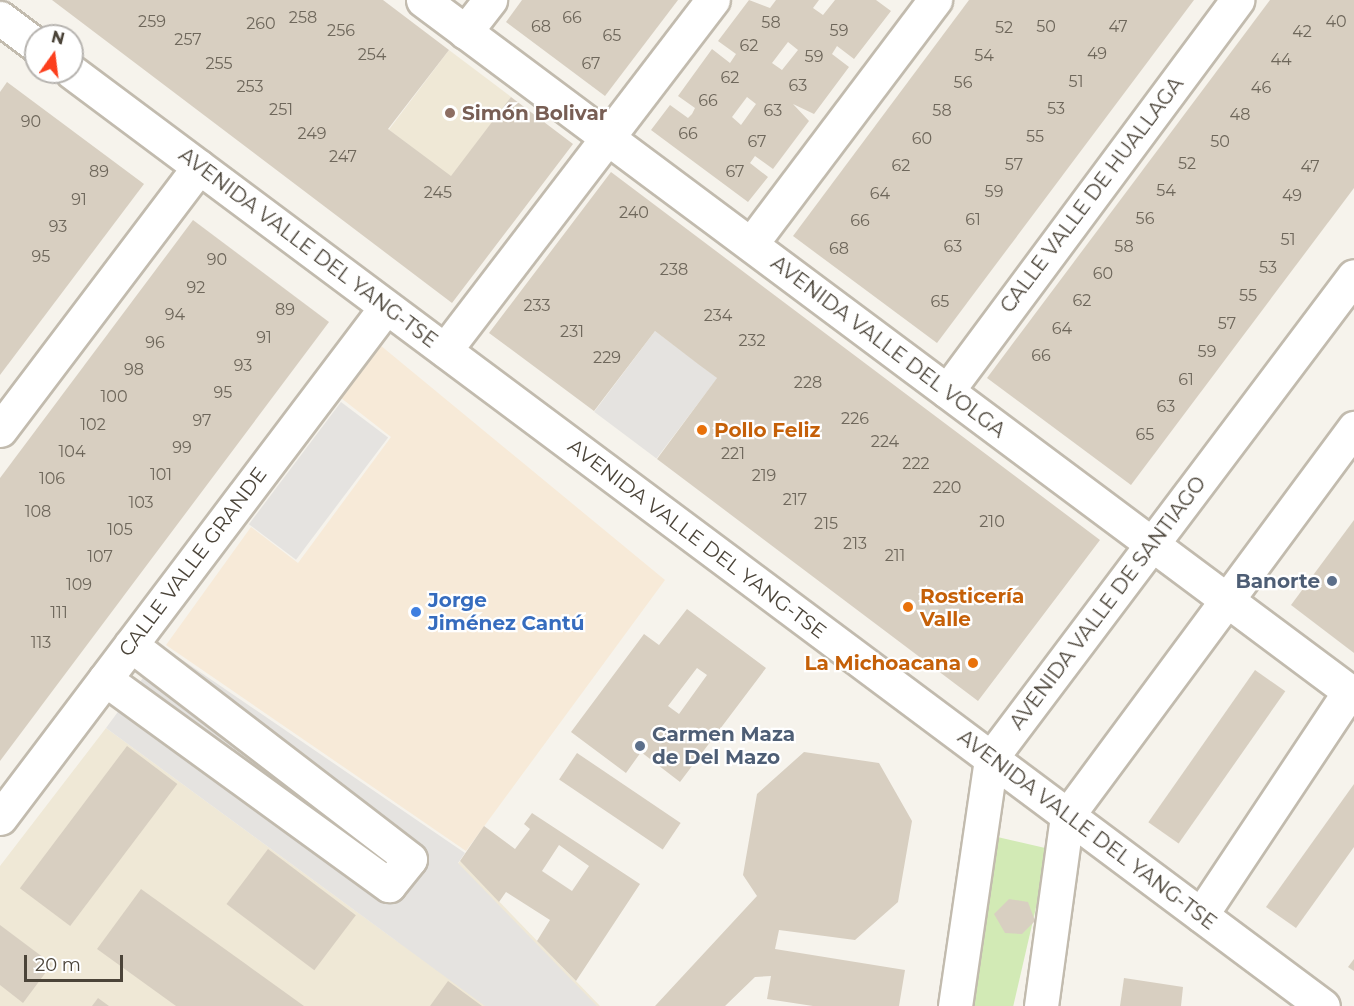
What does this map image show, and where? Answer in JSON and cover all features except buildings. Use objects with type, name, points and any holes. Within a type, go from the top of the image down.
[{"type":"street","name":"AVENIDA VALLE DEL VOLGA","points":[[423,0],[1352,693]]},
{"type":"street","points":[[465,32],[489,0]]},
{"type":"street","points":[[444,350],[713,0]]},
{"type":"street","points":[[751,244],[935,0]]},
{"type":"street","name":"CALLE VALLE DE HUALLAGA","points":[[947,391],[1237,0]]},
{"type":"street","name":"AVENIDA VALLE DEL YANG-TSE","points":[[84,81],[1323,1006]]},
{"type":"street","points":[[0,430],[199,167]]},
{"type":"street","name":"AVENIDA VALLE DE SANTIAGO","points":[[955,1006],[991,758],[1354,276]]},
{"type":"street","name":"CALLE VALLE GRANDE","points":[[0,818],[386,307]]},
{"type":"street","points":[[1041,1006],[1068,816],[1354,428]]},
{"type":"street","points":[[105,679],[389,885],[410,859],[131,645]]},
{"type":"street","points":[[1201,915],[1352,693]]},
{"type":"shaded area","name":"Simón Bolivar","points":[[449,50],[511,97],[451,177],[389,130]]},
{"type":"shaded area","points":[[655,331],[717,378],[657,459],[594,412]]},
{"type":"shaded area","name":"Jorge Jiménez Cantú","points":[[380,345],[665,580],[466,851],[166,645],[251,527],[298,563],[391,437],[341,398]]},
{"type":"shaded area","points":[[341,402],[388,438],[296,560],[249,524]]},
{"type":"shaded area","points":[[165,648],[465,853],[458,863],[597,1006],[485,1006],[106,728]]},
{"type":"shaded area","points":[[106,728],[398,942],[460,861],[600,1006],[0,1006],[0,866]]},
{"type":"green space","points":[[993,836],[1050,849],[1013,1006],[969,1006],[955,1003]]},
{"type":"place","name":"Simón Bolivar","points":[[450,113]]},
{"type":"place","name":"Pollo Feliz","points":[[702,430]]},
{"type":"place","name":"Banorte","points":[[1332,581]]},
{"type":"place","name":"Rosticería Valle","points":[[908,607]]},
{"type":"place","name":"Jorge Jiménez Cantú","points":[[416,612]]},
{"type":"place","name":"La Michoacana","points":[[973,663]]},
{"type":"place","name":"Carmen Maza de Del Mazo","points":[[640,746]]}]
